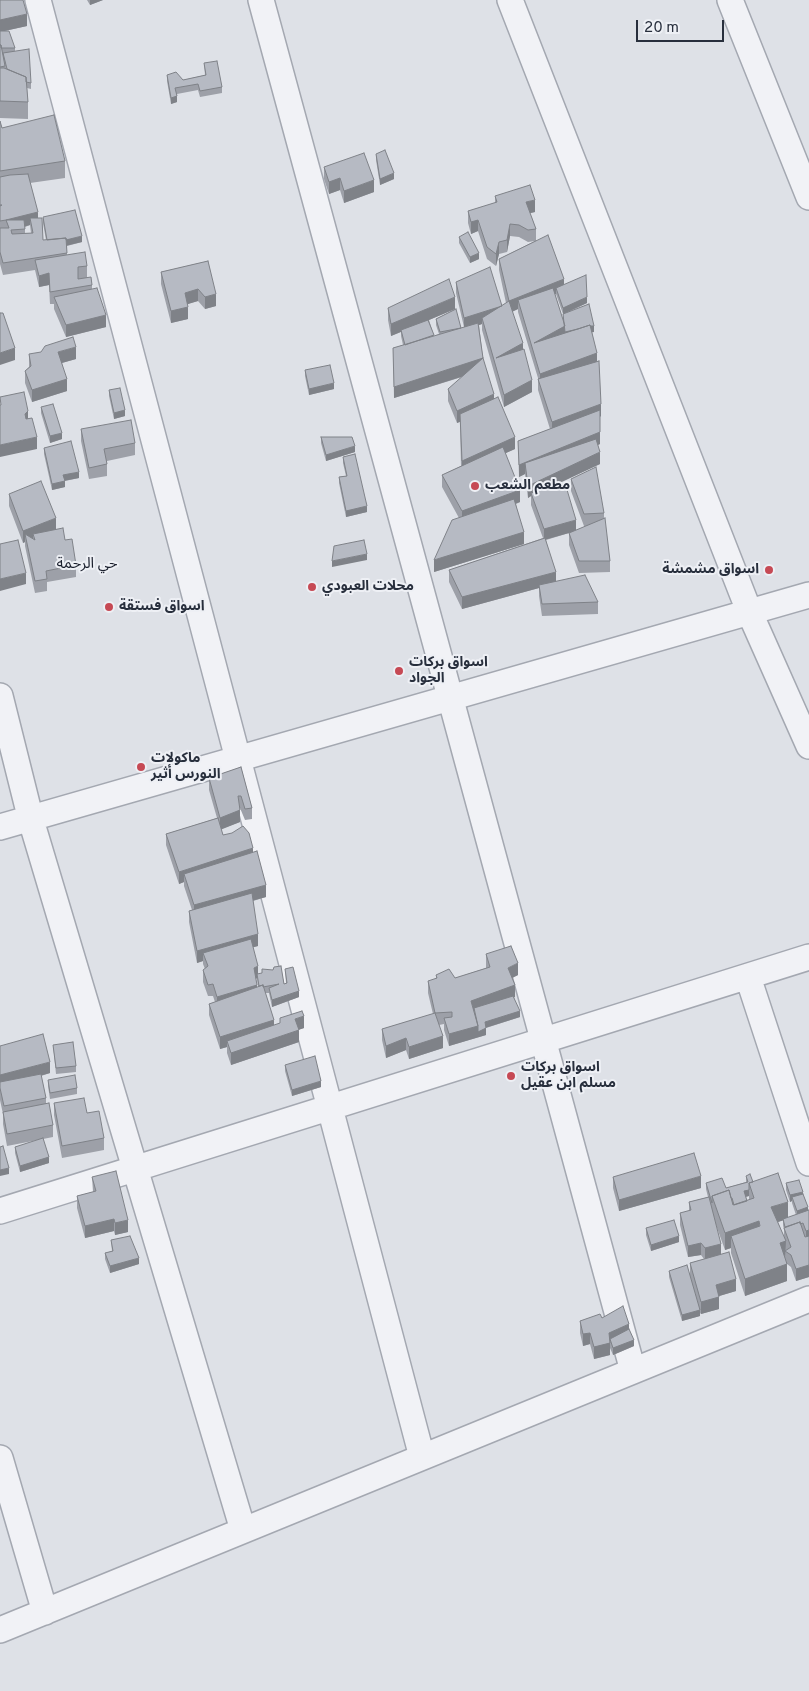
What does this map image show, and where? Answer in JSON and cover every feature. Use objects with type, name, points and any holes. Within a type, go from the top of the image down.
[{"type":"street","points":[[38,0],[422,1457]]},
{"type":"street","points":[[261,0],[633,1371]]},
{"type":"street","points":[[510,0],[750,611],[809,746]]},
{"type":"street","points":[[730,0],[809,197]]},
{"type":"street","points":[[0,828],[809,595]]},
{"type":"street","points":[[0,696],[31,820],[243,1530]]},
{"type":"street","points":[[0,1212],[809,957]]},
{"type":"street","points":[[748,977],[809,1163]]},
{"type":"street","points":[[0,1630],[809,1299]]},
{"type":"street","points":[[0,1458],[45,1612]]},
{"type":"building","points":[[0,0],[23,0],[27,14],[0,20]]},
{"type":"building","points":[[0,31],[9,31],[15,48],[1,48]]},
{"type":"building","points":[[0,45],[5,66],[0,67]]},
{"type":"building","points":[[29,49],[31,83],[26,82],[26,77],[7,69],[3,53]]},
{"type":"building","points":[[217,61],[222,87],[200,91],[198,84],[175,88],[177,96],[171,98],[167,75],[176,72],[183,80],[206,75],[204,63]]},
{"type":"building","points":[[0,68],[26,77],[28,102],[0,101]]},
{"type":"building","points":[[54,115],[65,161],[0,171],[0,121],[2,128]]},
{"type":"building","points":[[385,150],[394,173],[380,179],[376,154]]},
{"type":"building","points":[[364,153],[374,180],[344,191],[340,178],[329,182],[324,167]]},
{"type":"building","points":[[28,174],[38,212],[0,221],[0,206],[2,205],[0,205],[0,177]]},
{"type":"building","points":[[530,185],[535,200],[526,202],[536,229],[528,230],[519,225],[510,224],[507,240],[499,242],[496,254],[487,247],[478,220],[471,222],[468,211],[497,202],[495,196]]},
{"type":"building","points":[[75,210],[82,236],[66,240],[66,238],[47,240],[43,217]]},
{"type":"building","points":[[30,218],[42,218],[43,240],[66,238],[67,253],[3,263],[0,252],[0,228],[9,228],[6,220],[24,220],[25,229],[11,230],[12,234],[33,233]]},
{"type":"building","points":[[468,232],[479,253],[470,257],[459,237]]},
{"type":"building","points":[[548,235],[564,279],[509,301],[499,259]]},
{"type":"building","points":[[85,252],[87,266],[78,267],[78,279],[91,277],[92,285],[50,292],[49,273],[39,276],[35,260]]},
{"type":"building","points":[[208,261],[216,294],[205,297],[198,289],[185,293],[188,307],[171,311],[161,272]]},
{"type":"building","points":[[490,267],[502,306],[464,318],[456,282]]},
{"type":"building","points":[[586,275],[587,297],[563,308],[556,288]]},
{"type":"building","points":[[449,279],[455,297],[391,324],[388,308]]},
{"type":"building","points":[[97,288],[106,315],[66,325],[54,297]]},
{"type":"building","points":[[553,288],[565,326],[534,343],[590,325],[597,353],[540,374],[518,300]]},
{"type":"building","points":[[509,301],[523,343],[496,358],[524,349],[532,380],[504,395],[482,318]]},
{"type":"building","points":[[589,304],[594,326],[590,325],[565,332],[563,314]]},
{"type":"building","points":[[456,309],[461,328],[440,332],[436,319]]},
{"type":"building","points":[[0,313],[3,313],[15,348],[0,353]]},
{"type":"building","points":[[428,320],[434,335],[405,345],[401,330]]},
{"type":"building","points":[[478,323],[483,358],[394,387],[393,348]]},
{"type":"building","points":[[73,337],[76,347],[58,352],[67,379],[32,390],[25,371],[31,366],[29,354],[41,352],[45,346]]},
{"type":"building","points":[[483,358],[494,394],[457,411],[448,389]]},
{"type":"building","points":[[599,361],[601,404],[552,422],[538,379]]},
{"type":"building","points":[[330,365],[334,383],[309,389],[305,370]]},
{"type":"building","points":[[120,388],[125,410],[114,413],[109,390]]},
{"type":"building","points":[[24,392],[28,411],[25,414],[26,419],[32,418],[37,437],[0,445],[0,397]]},
{"type":"building","points":[[498,397],[515,437],[462,461],[460,414]]},
{"type":"building","points":[[53,404],[62,433],[50,436],[41,407]]},
{"type":"building","points":[[600,410],[600,432],[519,465],[518,441]]},
{"type":"building","points":[[131,420],[135,443],[104,449],[107,464],[89,468],[81,429]]},
{"type":"building","points":[[321,437],[352,437],[355,446],[326,455]]},
{"type":"building","points":[[596,439],[600,452],[528,486],[525,463]]},
{"type":"building","points":[[71,441],[79,472],[63,475],[65,481],[52,484],[44,448]]},
{"type":"building","points":[[503,447],[520,490],[462,511],[442,475]]},
{"type":"building","points":[[355,454],[367,506],[346,511],[339,477],[347,476],[343,457]]},
{"type":"building","points":[[596,467],[604,513],[584,514],[571,479]]},
{"type":"building","points":[[41,481],[56,518],[23,531],[9,494]]},
{"type":"building","points":[[565,483],[576,520],[544,529],[531,493]]},
{"type":"building","points":[[514,499],[524,532],[434,560],[452,520]]},
{"type":"building","points":[[605,518],[610,561],[579,561],[569,533]]},
{"type":"building","points":[[63,528],[65,540],[72,539],[76,565],[46,571],[47,579],[35,581],[25,534],[35,540],[33,534]]},
{"type":"building","points":[[545,538],[556,572],[462,597],[449,570]]},
{"type":"building","points":[[18,540],[26,573],[0,579],[0,544]]},
{"type":"building","points":[[364,540],[367,554],[332,561],[334,546]]},
{"type":"building","points":[[585,575],[598,602],[542,604],[539,585]]},
{"type":"building","points":[[241,767],[252,808],[245,809],[241,796],[238,796],[240,810],[220,818],[209,778]]},
{"type":"building","points":[[218,818],[223,835],[232,833],[243,826],[249,833],[253,848],[179,872],[166,834]]},
{"type":"building","points":[[257,851],[266,885],[194,905],[184,874]]},
{"type":"building","points":[[252,893],[258,934],[197,951],[189,911]]},
{"type":"building","points":[[251,939],[258,966],[254,968],[257,985],[217,997],[213,984],[208,985],[203,970],[208,966],[203,953]]},
{"type":"building","points":[[511,946],[518,963],[508,968],[515,985],[471,1001],[478,1026],[449,1034],[444,1018],[452,1017],[452,1012],[435,1013],[428,981],[437,978],[436,975],[449,969],[455,978],[490,967],[486,954]]},
{"type":"building","points":[[281,966],[284,984],[287,983],[285,969],[293,967],[299,991],[272,1000],[269,988],[279,984],[259,986],[257,974],[262,973],[262,969],[273,970],[274,967]]},
{"type":"building","points":[[263,985],[274,1020],[220,1037],[209,1004]]},
{"type":"building","points":[[513,996],[520,1011],[485,1022],[486,1028],[478,1032],[474,1008]]},
{"type":"building","points":[[302,1011],[304,1016],[295,1019],[299,1030],[231,1053],[227,1041],[280,1023],[280,1018]]},
{"type":"building","points":[[435,1013],[443,1036],[409,1047],[406,1038],[386,1046],[382,1029]]},
{"type":"building","points":[[43,1034],[50,1062],[0,1075],[0,1046]]},
{"type":"building","points":[[73,1042],[76,1066],[56,1068],[53,1045]]},
{"type":"building","points":[[315,1056],[321,1081],[292,1090],[285,1065]]},
{"type":"building","points":[[41,1074],[46,1098],[4,1106],[0,1082]]},
{"type":"building","points":[[75,1075],[77,1088],[50,1093],[48,1080]]},
{"type":"building","points":[[84,1098],[87,1113],[99,1111],[104,1138],[62,1146],[54,1103]]},
{"type":"building","points":[[49,1103],[53,1125],[7,1134],[3,1112]]},
{"type":"building","points":[[43,1138],[49,1157],[20,1166],[15,1147]]},
{"type":"building","points":[[3,1146],[9,1168],[0,1170],[0,1147]]},
{"type":"building","points":[[694,1153],[701,1176],[619,1200],[613,1177]]},
{"type":"building","points":[[116,1171],[128,1220],[115,1223],[114,1219],[85,1226],[77,1196],[96,1191],[92,1177]]},
{"type":"building","points":[[778,1173],[788,1202],[771,1207],[786,1241],[780,1243],[787,1264],[745,1279],[731,1236],[760,1226],[759,1221],[725,1233],[712,1196],[729,1190],[733,1205],[754,1198],[749,1183]]},
{"type":"building","points":[[750,1174],[753,1182],[749,1183],[749,1190],[744,1191],[747,1201],[734,1205],[729,1190],[712,1196],[712,1203],[706,1183],[722,1178],[726,1188],[748,1182],[746,1176]]},
{"type":"building","points":[[799,1180],[803,1192],[790,1195],[786,1183]]},
{"type":"building","points":[[803,1194],[808,1207],[797,1211],[792,1197]]},
{"type":"building","points":[[709,1197],[721,1244],[705,1248],[701,1243],[688,1246],[680,1213],[691,1210],[689,1202]]},
{"type":"building","points":[[809,1210],[809,1230],[806,1231],[803,1223],[800,1224],[800,1222],[785,1227],[783,1219]]},
{"type":"building","points":[[674,1220],[679,1236],[651,1245],[646,1228]]},
{"type":"building","points":[[800,1222],[805,1237],[809,1236],[809,1265],[796,1269],[791,1255],[785,1251],[791,1247],[784,1228]]},
{"type":"building","points":[[130,1236],[139,1258],[110,1266],[105,1253],[113,1251],[111,1240]]},
{"type":"building","points":[[729,1252],[736,1279],[716,1285],[719,1297],[701,1302],[690,1263]]},
{"type":"building","points":[[687,1265],[700,1310],[682,1315],[669,1271]]},
{"type":"building","points":[[623,1306],[629,1324],[609,1333],[610,1343],[594,1347],[590,1333],[583,1334],[580,1321],[600,1314],[602,1318]]},
{"type":"building","points":[[629,1329],[634,1340],[613,1348],[610,1339]]},
{"type":"place","name":"مطعم الشعب","points":[[475,486]]},
{"type":"place","name":"اسواق مشمشة","points":[[769,570]]},
{"type":"place","name":"محلات العبودي","points":[[312,587]]},
{"type":"place","name":"اسواق فستقة","points":[[109,607]]},
{"type":"place","name":"اسواق بركات الجواد","points":[[399,671]]},
{"type":"place","name":"ماكولات النورس أثير","points":[[141,767]]},
{"type":"place","name":"اسواق بركات مسلم ابن عقيل","points":[[511,1076]]},
{"type":"district","name":"حي الرحمة","points":[[87,565]]}]
